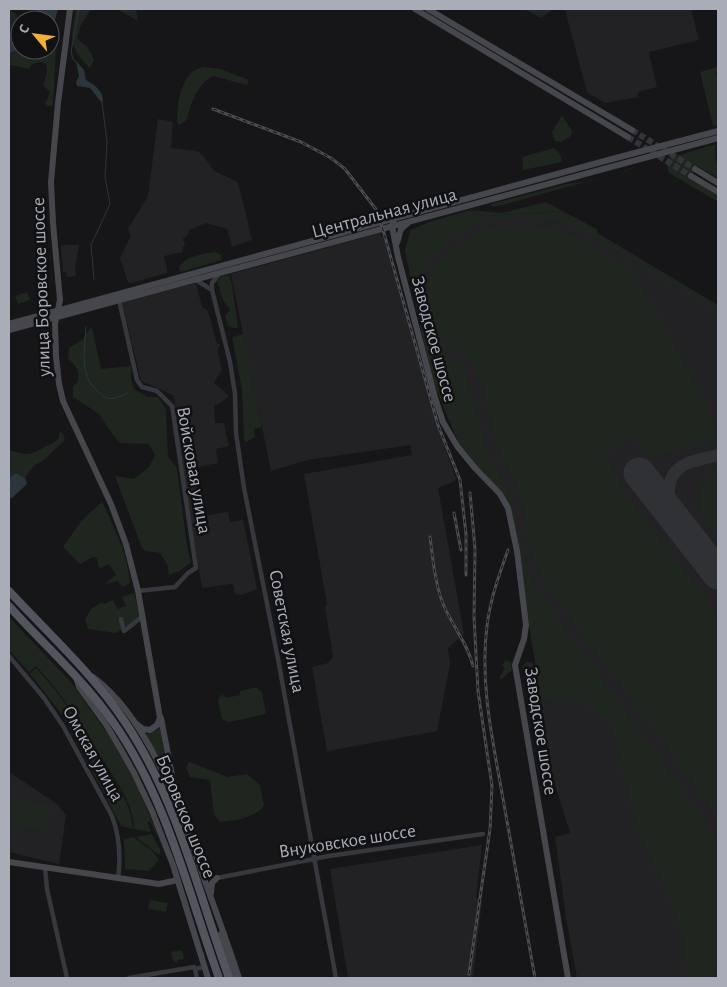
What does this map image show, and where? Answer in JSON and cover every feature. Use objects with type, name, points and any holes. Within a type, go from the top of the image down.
[{"type":"main road","name":"Боровское шоссе","points":[[9,591],[82,669],[125,722],[152,769],[174,817],[229,978]]},
{"type":"main road","name":"Боровское шоссе","points":[[9,606],[75,676],[113,722],[144,773],[172,841],[218,978]]},
{"type":"street","name":"улица Боровское шоссе","points":[[69,9],[51,182],[52,223],[60,300],[55,324],[56,352],[62,395],[118,521],[130,557],[143,616],[178,805]]},
{"type":"street","points":[[415,9],[628,137]]},
{"type":"street","points":[[428,9],[632,130]]},
{"type":"street","name":"Центральная улица","points":[[58,314],[718,131]]},
{"type":"street","name":"Центральная улица","points":[[58,314],[194,280],[393,222],[410,221],[718,138]]},
{"type":"street","points":[[695,169],[718,183]]},
{"type":"street","points":[[691,176],[718,192]]},
{"type":"street","points":[[396,249],[400,231],[410,221]]},
{"type":"street","name":"Заводское шоссе","points":[[393,222],[396,249],[435,398],[444,422],[458,446],[500,494],[508,508],[526,625],[524,639],[515,665],[568,978]]},
{"type":"street","points":[[194,280],[202,282],[212,290],[215,278],[220,272]]},
{"type":"street","name":"Советская улица","points":[[212,290],[230,362],[235,394],[236,433],[244,488],[315,858],[336,978]]},
{"type":"street","name":"Войсковая улица","points":[[119,300],[137,380],[142,387],[157,391],[172,406],[196,568],[188,573],[176,586],[138,591]]},
{"type":"street","points":[[9,324],[58,314]]},
{"type":"street","points":[[9,330],[58,314]]},
{"type":"street","points":[[121,619],[124,631],[143,616]]},
{"type":"street","name":"Омская улица","points":[[9,656],[44,698],[63,726],[112,816],[120,844],[118,879]]},
{"type":"street","points":[[82,669],[114,696],[134,723],[158,762],[178,805],[239,978]]},
{"type":"street","points":[[75,676],[79,687],[107,726],[134,773],[154,816],[178,880],[208,978]]},
{"type":"street","points":[[134,723],[146,730],[154,728],[159,721],[159,710]]},
{"type":"street","name":"Внуковское шоссе","points":[[217,878],[315,858],[482,834]]},
{"type":"street","points":[[9,862],[161,884],[178,880]]},
{"type":"street","points":[[45,868],[47,888],[67,978]]},
{"type":"street","points":[[201,870],[208,877],[217,878]]},
{"type":"street","points":[[211,897],[212,883],[217,878]]},
{"type":"street","points":[[217,915],[224,950],[233,978]]},
{"type":"street","points":[[129,978],[204,967]]},
{"type":"street","points":[[195,969],[197,978]]},
{"type":"shaded area","points":[[9,9],[10,10],[9,35]]},
{"type":"shaded area","points":[[41,9],[58,9],[58,10],[39,10]]},
{"type":"shaded area","points":[[76,9],[91,9],[81,25],[77,38],[88,48],[94,60],[90,68],[77,53],[72,41]]},
{"type":"shaded area","points":[[117,9],[136,9],[138,21]]},
{"type":"shaded area","points":[[524,9],[553,9],[541,18]]},
{"type":"shaded area","points":[[691,9],[699,40],[649,52],[657,87],[638,92],[638,97],[605,103],[587,92],[565,10]]},
{"type":"shaded area","points":[[10,34],[9,53],[9,35]]},
{"type":"shaded area","points":[[9,53],[10,60],[55,60],[53,106],[45,104],[50,92],[44,86],[47,70],[46,64],[42,62],[32,64],[29,69],[11,65],[9,67]]},
{"type":"shaded area","points":[[76,61],[84,70],[86,80],[96,86],[101,92],[102,103],[90,88],[77,86],[76,82],[79,76]]},
{"type":"shaded area","points":[[203,67],[220,69],[249,80],[247,85],[213,76],[198,90],[192,101],[186,121],[178,125],[178,105],[184,83],[192,72]]},
{"type":"shaded area","points":[[718,67],[716,72],[718,81],[718,125],[713,126],[700,72]]},
{"type":"shaded area","points":[[562,115],[572,131],[571,136],[561,142],[555,141],[552,132]]},
{"type":"shaded area","points":[[158,119],[173,122],[171,148],[197,151],[203,155],[214,171],[238,182],[252,240],[232,247],[227,229],[206,223],[190,230],[186,237],[183,238],[185,245],[182,248],[183,252],[164,256],[167,273],[131,283],[128,282],[120,258],[131,236],[128,229],[148,196]]},
{"type":"shaded area","points":[[716,144],[718,178],[697,166],[690,178],[718,195],[717,201],[669,173],[666,163],[667,159]]},
{"type":"shaded area","points":[[554,148],[560,154],[562,162],[523,170],[522,157]]},
{"type":"shaded area","points":[[586,182],[499,206],[491,206],[491,204],[567,184]]},
{"type":"shaded area","points":[[546,202],[598,230],[596,234],[718,307],[718,312],[573,227],[561,222],[534,219],[485,221],[465,230],[453,238],[432,258],[424,269],[417,290],[420,311],[429,337],[465,371],[491,461],[512,497],[525,562],[532,579],[549,606],[718,839],[718,973],[707,978],[687,978],[682,937],[668,897],[635,822],[617,746],[608,720],[591,707],[575,700],[565,698],[543,701],[508,504],[458,442],[434,384],[428,363],[405,251],[411,230],[433,221],[470,212],[484,218],[561,212],[573,219],[561,211],[485,216],[471,210],[502,213]]},
{"type":"shaded area","points":[[470,210],[485,216],[561,211],[718,305],[718,978],[577,978],[566,918],[555,837],[570,833],[553,778],[541,711],[530,622],[510,498],[432,363],[405,251],[410,230],[432,221]]},
{"type":"shaded area","points":[[492,227],[540,227],[559,230],[573,235],[632,271],[663,323],[711,412],[714,428],[718,427],[718,438],[650,459],[632,436],[604,456],[620,477],[620,487],[718,613],[718,818],[539,574],[531,555],[518,493],[495,441],[485,396],[476,371],[464,356],[449,345],[435,324],[429,307],[427,290],[428,282],[436,265],[474,235]]},
{"type":"shaded area","points":[[380,233],[383,236],[436,422],[456,479],[438,488],[464,634],[448,648],[450,664],[437,731],[327,751],[312,667],[328,663],[333,656],[325,608],[327,604],[304,474],[412,455],[410,445],[308,460],[271,471],[231,274]]},
{"type":"shaded area","points":[[61,245],[79,245],[75,268],[76,276],[67,277],[66,272],[63,272]]},
{"type":"shaded area","points":[[215,252],[221,255],[222,260],[180,272],[179,267],[186,260]]},
{"type":"shaded area","points":[[229,275],[238,328],[228,325],[225,316],[230,310],[223,300],[217,281],[222,276]]},
{"type":"shaded area","points":[[196,283],[202,307],[208,311],[217,344],[220,344],[218,352],[222,370],[214,383],[229,396],[219,404],[214,405],[215,423],[224,423],[229,446],[216,449],[218,463],[187,469],[189,480],[196,479],[203,516],[228,512],[230,522],[243,520],[257,589],[241,595],[235,594],[234,586],[231,584],[202,588],[180,456],[174,413],[175,401],[173,395],[141,381],[122,302]]},
{"type":"shaded area","points":[[27,292],[30,300],[18,304],[15,296]]},
{"type":"shaded area","points":[[91,327],[101,369],[131,366],[131,379],[134,389],[147,397],[158,397],[166,409],[168,457],[177,468],[187,546],[191,562],[180,571],[169,575],[167,564],[160,553],[146,551],[142,548],[115,476],[134,479],[149,467],[155,455],[149,444],[120,443],[99,414],[73,397],[73,386],[78,382],[78,375],[74,364],[68,359],[69,348],[82,340]]},
{"type":"shaded area","points":[[244,334],[262,427],[254,429],[255,437],[246,442],[244,440],[242,390],[232,337]]},
{"type":"shaded area","points":[[59,432],[63,433],[65,440],[45,459],[34,466],[25,478],[16,473],[9,478],[9,450],[24,454],[33,453],[55,442],[59,438]]},
{"type":"shaded area","points":[[16,473],[25,478],[27,484],[12,498],[9,498],[9,478]]},
{"type":"shaded area","points":[[718,473],[718,537],[705,520],[698,503],[698,496],[701,488],[707,481]]},
{"type":"shaded area","points":[[102,502],[120,541],[126,561],[130,583],[123,587],[117,581],[105,585],[116,575],[109,564],[99,569],[97,558],[93,557],[80,564],[63,547],[82,520]]},
{"type":"shaded area","points":[[134,593],[140,617],[116,633],[88,629],[85,619],[91,609],[102,602],[104,604],[113,600],[117,609],[126,606],[122,597]]},
{"type":"shaded area","points":[[9,617],[70,681],[115,744],[139,790],[166,854],[150,821],[147,822],[150,832],[134,829],[131,811],[123,793],[80,723],[55,688],[36,666],[29,672],[9,650]]},
{"type":"shaded area","points":[[505,661],[511,663],[512,670],[502,679],[499,678],[505,668],[502,666]]},
{"type":"shaded area","points":[[525,663],[533,663],[538,692],[535,694],[531,692],[522,667]]},
{"type":"shaded area","points":[[36,668],[72,713],[113,778],[130,811],[133,829],[121,826],[64,717],[30,674]]},
{"type":"shaded area","points":[[257,688],[262,692],[266,714],[229,722],[222,719],[218,700],[220,696],[224,695],[226,698],[240,695],[240,691]]},
{"type":"shaded area","points":[[160,728],[167,773],[146,734]]},
{"type":"shaded area","points":[[190,762],[227,777],[247,774],[260,785],[264,806],[250,816],[238,820],[220,822],[214,814],[210,780],[190,777],[186,768]]},
{"type":"shaded area","points":[[9,772],[57,804],[66,815],[59,864],[9,852]]},
{"type":"shaded area","points":[[11,799],[51,805],[47,831],[9,826]]},
{"type":"shaded area","points":[[152,834],[161,852],[159,855],[136,837]]},
{"type":"shaded area","points":[[133,837],[151,850],[159,859],[149,871],[125,869],[124,839]]},
{"type":"shaded area","points":[[482,845],[476,898],[482,901],[473,978],[348,978],[330,869]]},
{"type":"shaded area","points":[[150,900],[168,903],[166,912],[148,909]]},
{"type":"shaded area","points":[[182,950],[184,959],[178,960],[178,963],[173,961],[171,952]]},
{"type":"waterway","points":[[77,63],[73,59],[71,52],[79,9]]},
{"type":"waterway","points":[[94,279],[91,245],[110,204],[105,177],[107,142],[102,102]]},
{"type":"waterway","points":[[86,327],[84,360],[87,376],[91,384],[100,394],[111,399],[127,393]]},
{"type":"taxiway","points":[[675,517],[669,496],[670,482],[673,475],[684,465],[718,455]]},
{"type":"runway","points":[[639,473],[718,574]]},
{"type":"tunnel","points":[[632,130],[695,169]]},
{"type":"tunnel","points":[[628,137],[691,176]]},
{"type":"railway","points":[[213,109],[301,142],[331,158],[345,169],[378,212],[438,425],[460,480],[466,534],[466,575]]},
{"type":"railway","points":[[469,974],[490,829],[492,786],[478,691],[474,617],[475,549],[470,493]]},
{"type":"railway","points":[[454,513],[461,550]]},
{"type":"railway","points":[[430,537],[438,590],[448,614],[468,650],[473,666]]},
{"type":"railway","points":[[508,550],[488,616],[485,672],[489,719],[535,978]]}]
